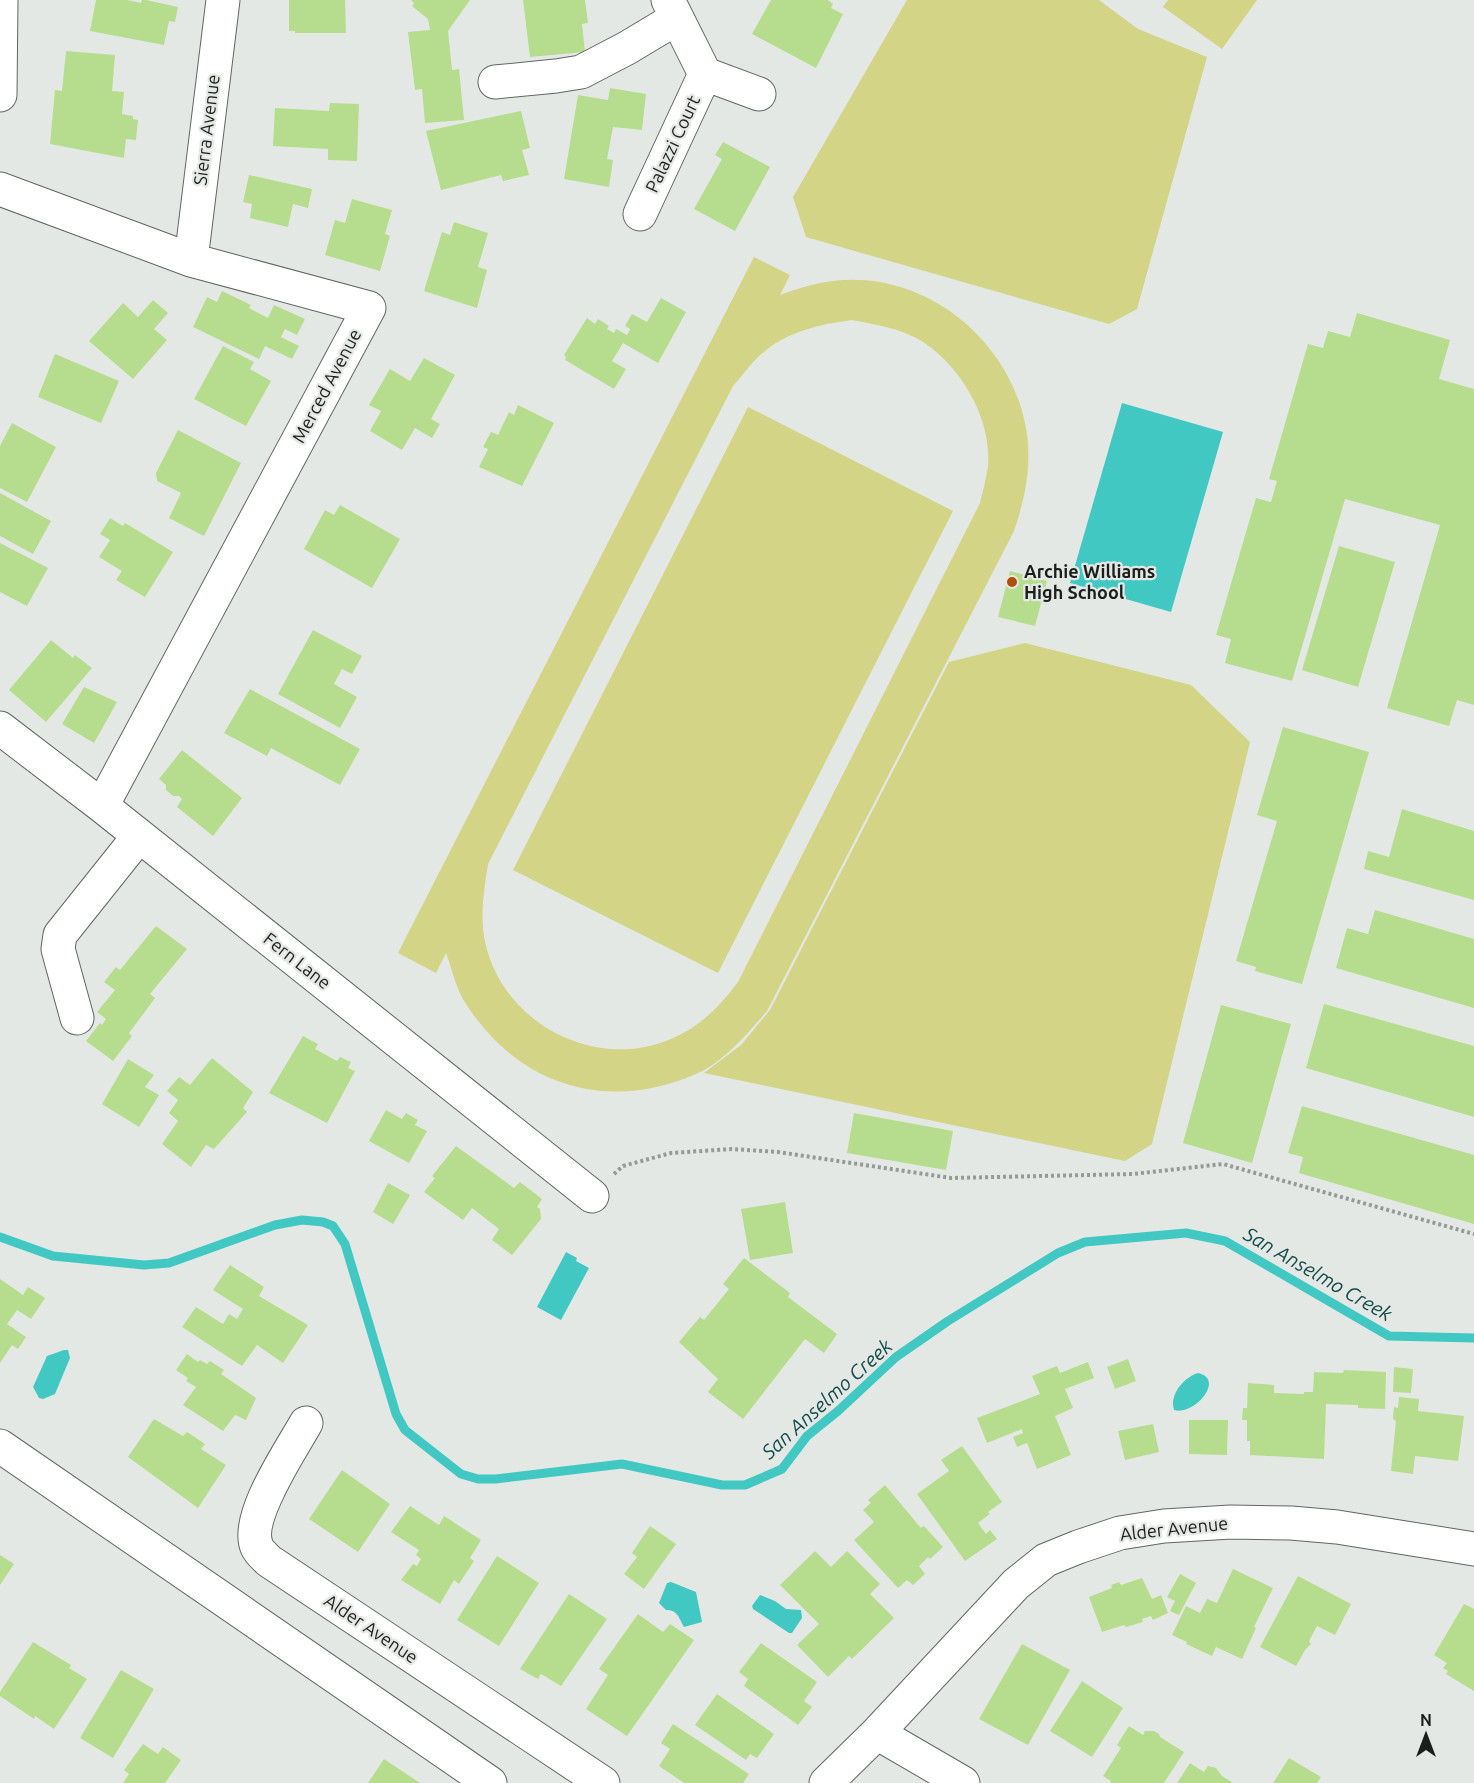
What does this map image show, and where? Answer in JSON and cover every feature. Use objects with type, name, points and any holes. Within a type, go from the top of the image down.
[{"type":"street","points":[[0,95],[1,0]]},
{"type":"street","name":"Sierra Avenue","points":[[192,260],[223,0]]},
{"type":"street","points":[[495,82],[581,72],[627,48],[672,9],[705,74],[759,94]]},
{"type":"street","name":"Palazzi Court","points":[[640,214],[705,74]]},
{"type":"street","name":"Merced Avenue","points":[[0,189],[192,260],[369,308],[102,806]]},
{"type":"street","name":"Fern Lane","points":[[0,728],[102,806],[592,1196]]},
{"type":"street","points":[[77,1018],[58,949],[60,935],[139,836]]},
{"type":"street","name":"Alder Avenue","points":[[306,1423],[259,1509],[254,1536],[257,1549],[269,1561],[603,1783]]},
{"type":"street","points":[[0,1446],[490,1783]]},
{"type":"street","name":"Alder Avenue","points":[[826,1783],[877,1733],[1016,1584],[1046,1560],[1120,1533],[1164,1526],[1231,1522],[1291,1523],[1337,1527],[1474,1549]]},
{"type":"street","points":[[877,1733],[963,1783]]},
{"type":"path","points":[[592,1196],[623,1166],[670,1153],[732,1149],[778,1152],[951,1178],[1133,1174],[1223,1164],[1474,1234]]},
{"type":"green space","points":[[907,0],[1099,0],[1138,29],[1207,57],[1137,309],[1109,324],[806,237],[793,197]]},
{"type":"green space","points":[[1168,0],[1257,0],[1222,49],[1163,7]]},
{"type":"green space","points":[[754,257],[790,275],[780,295],[833,281],[866,280],[898,286],[929,298],[956,316],[980,337],[1000,363],[1015,392],[1025,423],[1028,451],[1027,478],[1014,531],[767,1011],[743,1038],[706,1069],[662,1086],[630,1091],[598,1091],[567,1084],[538,1072],[512,1055],[487,1032],[466,1004],[446,953],[436,973],[398,953]],"holes":[[[852,320],[890,328],[918,339],[939,355],[963,382],[980,414],[988,449],[988,467],[980,503],[738,982],[731,991],[717,1007],[692,1028],[673,1038],[644,1047],[615,1049],[586,1045],[559,1035],[534,1019],[513,999],[497,974],[486,946],[483,925],[488,864],[733,386],[758,357],[779,341],[826,324]]]},
{"type":"green space","points":[[748,407],[953,511],[718,973],[513,870]]},
{"type":"green space","points":[[1025,643],[1191,685],[1250,742],[1152,1144],[1125,1161],[704,1073],[741,1045],[770,1010],[949,662]]},
{"type":"water","points":[[1122,403],[1223,432],[1171,612],[1070,583]]},
{"type":"water","points":[[566,1252],[589,1268],[561,1320],[537,1307]]},
{"type":"water","points":[[68,1350],[70,1358],[55,1394],[43,1399],[39,1398],[33,1387],[47,1356]]},
{"type":"water","points":[[1198,1373],[1206,1377],[1209,1382],[1204,1396],[1190,1408],[1174,1410],[1174,1398],[1179,1387],[1188,1378]]},
{"type":"water","points":[[671,1582],[696,1592],[702,1622],[684,1627],[675,1613],[666,1610],[659,1603],[667,1583]]},
{"type":"water","points":[[760,1595],[775,1601],[786,1609],[801,1610],[802,1618],[792,1633],[753,1609],[752,1606]]},
{"type":"building","points":[[96,0],[127,0],[141,3],[142,0],[146,0],[178,7],[175,22],[169,21],[164,45],[90,31]]},
{"type":"building","points":[[289,0],[345,0],[346,33],[289,31]]},
{"type":"building","points":[[411,0],[470,0],[448,31],[452,70],[459,69],[464,120],[425,123],[422,89],[415,90],[408,32],[430,30],[428,19],[412,6],[414,3]]},
{"type":"building","points":[[523,0],[585,0],[588,23],[582,24],[585,52],[530,57]]},
{"type":"building","points":[[771,0],[828,0],[833,4],[831,8],[843,14],[816,68],[752,34]]},
{"type":"building","points":[[66,51],[115,55],[112,91],[124,92],[122,114],[133,116],[133,119],[138,120],[136,140],[126,139],[124,158],[50,144],[55,90],[62,91]]},
{"type":"building","points":[[610,88],[646,94],[642,130],[613,127],[607,159],[613,160],[609,187],[564,179],[578,95],[608,100]]},
{"type":"building","points":[[330,103],[359,104],[357,161],[328,160],[328,149],[273,146],[275,108],[329,111]]},
{"type":"building","points":[[521,111],[530,148],[522,150],[529,175],[503,181],[501,175],[441,190],[426,131]]},
{"type":"building","points":[[723,142],[770,167],[735,231],[694,209],[722,159],[715,155]]},
{"type":"building","points":[[249,175],[312,189],[308,208],[293,204],[288,227],[250,218],[252,204],[243,202]]},
{"type":"building","points":[[352,199],[392,210],[385,234],[390,236],[380,271],[325,255],[335,220],[345,223]]},
{"type":"building","points":[[454,222],[488,233],[478,267],[487,270],[477,308],[424,291],[442,232],[450,235]]},
{"type":"building","points":[[222,291],[251,305],[249,308],[268,318],[274,305],[305,319],[297,335],[285,329],[281,337],[299,346],[292,359],[265,346],[259,359],[193,327],[207,297],[217,302]]},
{"type":"building","points":[[661,298],[686,312],[658,363],[623,343],[612,361],[626,369],[614,389],[565,360],[564,355],[587,318],[595,324],[598,319],[609,326],[607,329],[614,333],[616,329],[627,335],[630,329],[625,326],[632,314],[647,322]]},
{"type":"building","points":[[153,300],[168,313],[154,329],[167,340],[133,379],[89,341],[123,303],[138,317]]},
{"type":"building","points":[[1357,313],[1450,340],[1439,379],[1474,389],[1474,705],[1457,700],[1449,726],[1387,708],[1440,525],[1345,499],[1292,681],[1225,663],[1231,639],[1216,635],[1256,498],[1271,502],[1277,481],[1269,479],[1308,344],[1323,348],[1328,331],[1350,337]]},
{"type":"building","points":[[223,346],[254,362],[250,369],[271,381],[246,426],[194,399]]},
{"type":"building","points":[[55,354],[119,381],[101,423],[38,397]]},
{"type":"building","points":[[424,358],[455,375],[431,419],[440,424],[432,438],[415,428],[402,450],[370,431],[381,411],[369,405],[390,369],[410,381]]},
{"type":"building","points":[[518,405],[554,423],[522,486],[479,467],[488,449],[483,447],[491,432],[498,435],[509,412],[514,415]]},
{"type":"building","points":[[12,423],[56,447],[27,502],[0,488],[0,446]]},
{"type":"building","points":[[178,430],[241,463],[204,536],[169,518],[181,493],[157,481],[156,473]]},
{"type":"building","points":[[0,493],[51,521],[33,554],[0,536]]},
{"type":"building","points":[[340,505],[400,539],[372,588],[304,549],[325,510],[334,515]]},
{"type":"building","points":[[110,518],[123,526],[125,523],[173,552],[145,597],[116,580],[122,571],[99,557],[110,540],[100,534]]},
{"type":"building","points":[[0,543],[48,568],[27,606],[0,592]]},
{"type":"building","points":[[1339,546],[1395,562],[1358,687],[1302,670]]},
{"type":"building","points":[[1010,571],[1047,581],[1035,626],[998,617]]},
{"type":"building","points":[[313,630],[362,656],[352,674],[342,669],[334,684],[357,697],[340,728],[278,694]]},
{"type":"building","points":[[51,640],[73,658],[75,655],[92,668],[46,722],[9,690]]},
{"type":"building","points":[[84,687],[117,702],[94,743],[62,724]]},
{"type":"building","points":[[250,689],[360,749],[340,785],[271,748],[267,756],[224,733]]},
{"type":"building","points":[[1283,727],[1369,752],[1302,984],[1255,971],[1256,967],[1236,961],[1277,821],[1257,815]]},
{"type":"building","points":[[182,750],[242,798],[213,836],[177,807],[182,799],[166,790],[166,785],[159,779]]},
{"type":"building","points":[[1402,809],[1474,831],[1474,900],[1364,869],[1368,851],[1389,857]]},
{"type":"building","points":[[1375,910],[1474,939],[1474,1008],[1336,968],[1347,928],[1368,934]]},
{"type":"building","points":[[156,926],[187,949],[150,994],[155,998],[129,1033],[132,1036],[113,1061],[86,1041],[106,1019],[97,1012],[115,990],[104,982],[116,967],[120,970]]},
{"type":"building","points":[[1324,1004],[1474,1046],[1474,1117],[1306,1068]]},
{"type":"building","points":[[1221,1005],[1291,1024],[1252,1163],[1183,1143]]},
{"type":"building","points":[[303,1036],[318,1044],[315,1049],[337,1061],[340,1057],[351,1062],[348,1068],[355,1071],[327,1123],[269,1093]]},
{"type":"building","points":[[212,1058],[253,1092],[243,1108],[247,1112],[214,1149],[206,1145],[191,1167],[162,1144],[178,1121],[169,1113],[178,1100],[167,1091],[179,1077],[190,1085]]},
{"type":"building","points":[[128,1059],[154,1075],[145,1087],[159,1095],[139,1127],[102,1104]]},
{"type":"building","points":[[1302,1106],[1474,1155],[1474,1224],[1299,1173],[1303,1157],[1288,1153]]},
{"type":"building","points":[[386,1110],[402,1119],[406,1113],[418,1120],[415,1125],[427,1131],[409,1163],[369,1141]]},
{"type":"building","points":[[854,1113],[953,1131],[946,1170],[847,1153]]},
{"type":"building","points":[[456,1146],[514,1188],[520,1182],[542,1199],[537,1207],[540,1209],[541,1219],[512,1255],[492,1240],[499,1229],[472,1208],[463,1220],[424,1192],[435,1178],[432,1176]]},
{"type":"building","points":[[388,1183],[410,1195],[393,1224],[373,1212]]},
{"type":"building","points":[[785,1202],[793,1253],[750,1260],[741,1209]]},
{"type":"building","points":[[744,1258],[790,1293],[788,1297],[837,1334],[824,1353],[805,1339],[743,1419],[708,1392],[718,1379],[679,1342],[700,1317],[704,1320],[729,1289],[723,1284]]},
{"type":"building","points":[[230,1265],[264,1287],[259,1296],[308,1325],[283,1363],[257,1345],[242,1366],[182,1327],[196,1307],[223,1324],[229,1314],[237,1319],[243,1309],[213,1290]]},
{"type":"building","points":[[0,1279],[23,1295],[28,1287],[45,1298],[31,1319],[17,1310],[7,1324],[26,1337],[18,1349],[12,1345],[0,1363]]},
{"type":"building","points":[[187,1354],[198,1362],[200,1360],[207,1364],[210,1361],[224,1370],[221,1374],[256,1398],[246,1420],[235,1415],[223,1431],[183,1405],[196,1387],[186,1381],[188,1378],[176,1370]]},
{"type":"building","points":[[1128,1359],[1136,1381],[1115,1389],[1107,1367]]},
{"type":"building","points":[[1088,1362],[1094,1378],[1065,1389],[1073,1408],[1055,1416],[1071,1455],[1037,1469],[1027,1443],[1017,1447],[1013,1437],[1023,1433],[1022,1429],[987,1443],[977,1418],[1040,1394],[1032,1376],[1057,1366],[1060,1373]]},
{"type":"building","points":[[1394,1367],[1413,1369],[1411,1393],[1393,1392]]},
{"type":"building","points":[[1344,1370],[1386,1372],[1385,1409],[1326,1404],[1324,1459],[1250,1455],[1247,1420],[1242,1420],[1243,1408],[1247,1408],[1248,1383],[1274,1385],[1274,1393],[1304,1394],[1304,1392],[1313,1392],[1314,1372],[1343,1373]]},
{"type":"building","points":[[1399,1397],[1419,1399],[1418,1411],[1464,1416],[1458,1461],[1415,1456],[1413,1474],[1391,1471],[1396,1421],[1393,1419],[1394,1407],[1398,1408]]},
{"type":"building","points":[[154,1419],[183,1436],[187,1432],[205,1444],[201,1449],[226,1465],[198,1508],[128,1457]]},
{"type":"building","points":[[1189,1420],[1228,1420],[1227,1455],[1189,1454]]},
{"type":"building","points":[[1153,1424],[1159,1452],[1125,1460],[1118,1431]]},
{"type":"building","points":[[962,1446],[1002,1502],[978,1523],[986,1534],[990,1530],[997,1539],[965,1561],[917,1494],[949,1471],[941,1460]]},
{"type":"building","points":[[342,1470],[390,1504],[358,1552],[309,1519]]},
{"type":"building","points":[[885,1485],[921,1528],[924,1526],[943,1547],[919,1566],[925,1574],[913,1585],[907,1580],[898,1588],[854,1540],[874,1522],[863,1510],[871,1503],[868,1500]]},
{"type":"building","points":[[410,1506],[439,1525],[444,1516],[481,1540],[470,1558],[474,1561],[459,1584],[454,1580],[440,1604],[401,1580],[413,1564],[417,1566],[421,1559],[416,1555],[419,1550],[391,1532]]},
{"type":"building","points":[[650,1526],[676,1544],[644,1589],[624,1574],[637,1557],[632,1553]]},
{"type":"building","points":[[815,1551],[831,1567],[847,1551],[880,1584],[870,1594],[894,1618],[852,1659],[849,1656],[828,1677],[797,1645],[819,1624],[780,1585]]},
{"type":"building","points":[[0,1555],[14,1564],[0,1585]]},
{"type":"building","points":[[497,1556],[539,1583],[499,1646],[457,1620]]},
{"type":"building","points":[[1233,1569],[1273,1588],[1254,1627],[1256,1628],[1242,1659],[1216,1647],[1212,1656],[1172,1635],[1186,1606],[1200,1613],[1207,1599],[1217,1603]]},
{"type":"building","points":[[1180,1574],[1196,1583],[1179,1615],[1170,1611],[1175,1601],[1167,1597]]},
{"type":"building","points":[[1298,1576],[1351,1604],[1335,1635],[1317,1626],[1309,1641],[1311,1644],[1296,1666],[1260,1647]]},
{"type":"building","points":[[1142,1578],[1152,1599],[1161,1595],[1168,1613],[1153,1620],[1151,1616],[1142,1619],[1143,1622],[1102,1632],[1089,1597],[1112,1588],[1111,1585],[1119,1582],[1121,1585]]},
{"type":"building","points":[[569,1594],[607,1619],[561,1686],[541,1674],[538,1679],[520,1669]]},
{"type":"building","points":[[1464,1604],[1474,1609],[1474,1691],[1446,1674],[1448,1671],[1443,1668],[1447,1663],[1434,1655]]},
{"type":"building","points":[[638,1614],[663,1632],[670,1624],[694,1640],[627,1736],[586,1709],[608,1675],[599,1669]]},
{"type":"building","points":[[33,1642],[71,1665],[69,1668],[87,1679],[54,1729],[35,1716],[34,1719],[0,1696],[0,1692]]},
{"type":"building","points":[[761,1643],[817,1682],[804,1701],[812,1707],[798,1725],[744,1686],[748,1679],[739,1672]]},
{"type":"building","points":[[1022,1644],[1070,1670],[1028,1745],[979,1719]]},
{"type":"building","points":[[121,1670],[154,1689],[113,1758],[80,1738]]},
{"type":"building","points":[[1082,1681],[1123,1708],[1092,1757],[1050,1731]]},
{"type":"building","points":[[717,1694],[774,1734],[757,1758],[750,1754],[746,1760],[695,1725]]},
{"type":"building","points":[[673,1724],[749,1774],[743,1783],[684,1783],[659,1766],[670,1749],[661,1743]]},
{"type":"building","points":[[1129,1726],[1143,1735],[1145,1731],[1154,1731],[1184,1752],[1164,1783],[1110,1783],[1111,1781],[1103,1776],[1121,1748],[1117,1745]]},
{"type":"building","points":[[143,1744],[158,1754],[163,1747],[181,1760],[165,1783],[123,1783],[129,1774],[124,1770]]},
{"type":"building","points":[[1289,1758],[1321,1777],[1317,1783],[1273,1783]]},
{"type":"building","points":[[384,1759],[420,1783],[368,1783]]},
{"type":"building","points":[[1190,1763],[1204,1772],[1208,1766],[1216,1768],[1222,1776],[1233,1783],[1177,1783]]},
{"type":"waterway","name":"San Anselmo Creek","points":[[0,1237],[53,1256],[144,1265],[169,1263],[275,1225],[302,1220],[323,1222],[333,1226],[345,1244],[396,1414],[405,1430],[461,1474],[478,1479],[496,1479],[622,1464],[722,1485],[745,1485],[782,1469],[807,1436],[838,1411],[896,1357],[948,1321],[1058,1253],[1085,1242],[1186,1233],[1225,1241],[1389,1336],[1474,1338]]},
{"type":"place","name":"Archie Williams High School","points":[[1012,582]]}]
